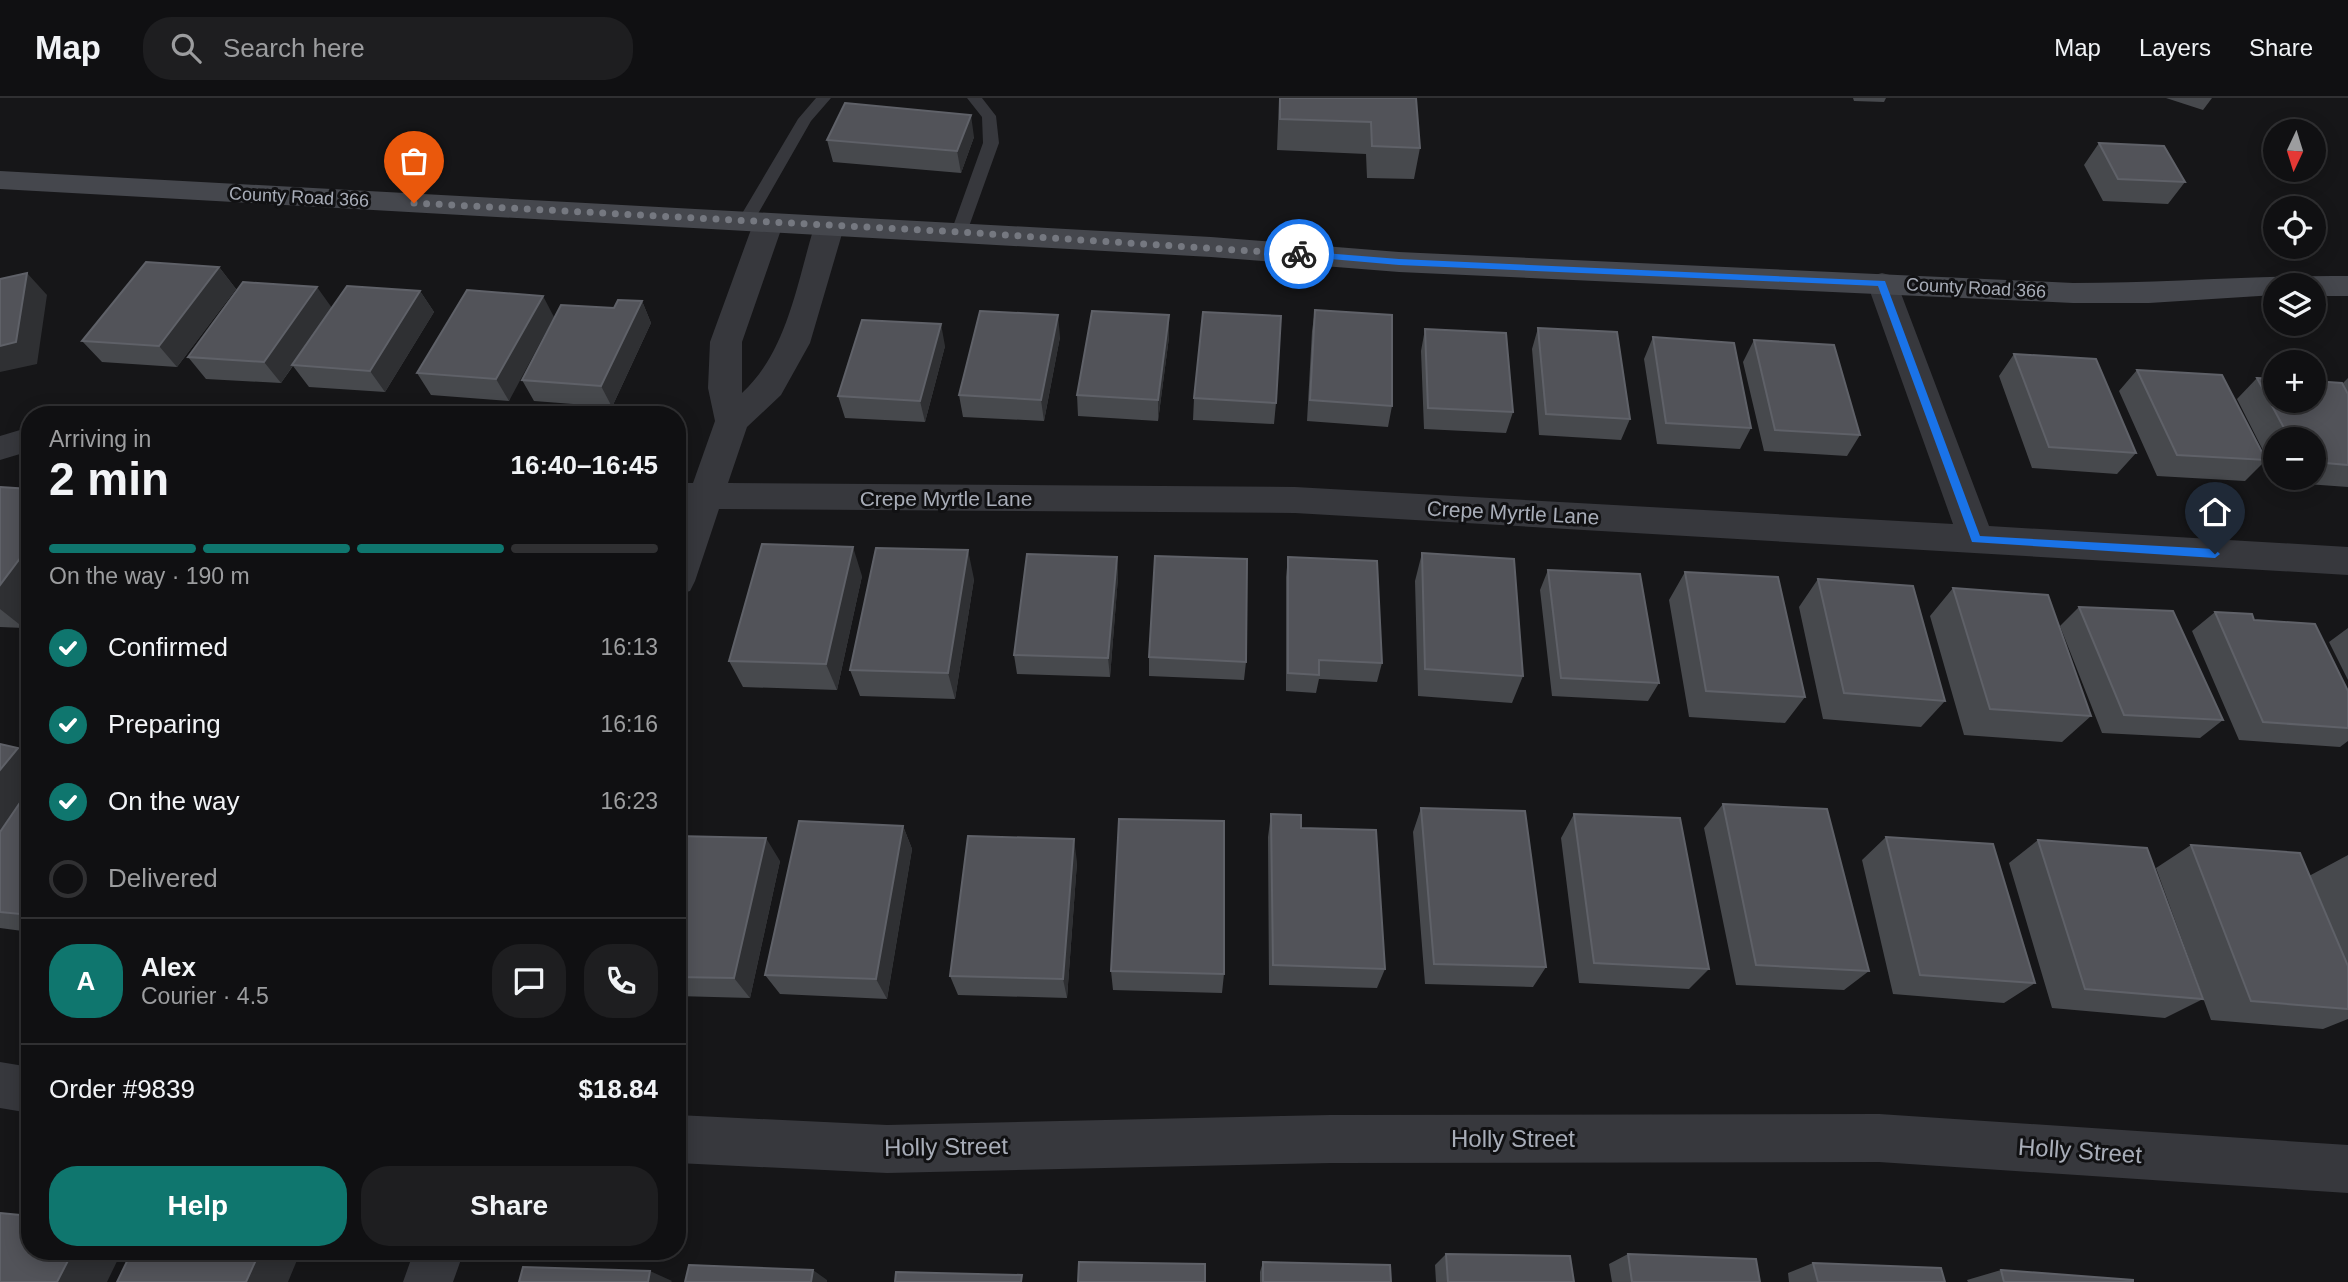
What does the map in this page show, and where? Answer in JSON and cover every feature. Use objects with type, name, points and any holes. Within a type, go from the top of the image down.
[{"type":"street","name":"County Road 366","points":[[0,180],[959,232],[1211,247],[1399,262],[2116,294],[2263,286]]},
{"type":"street","points":[[732,421],[723,388],[726,342],[757,223]]},
{"type":"street","points":[[686,531],[692,497],[732,421],[769,387],[794,343],[829,227]]},
{"type":"street","points":[[1882,283],[1976,540]]},
{"type":"street","name":"County Road 366","points":[[2326,286],[2348,286]]},
{"type":"street","points":[[0,448],[21,442]]},
{"type":"street","name":"Crepe Myrtle Lane","points":[[692,497],[1295,500],[2348,561]]},
{"type":"street","points":[[0,1085],[21,1088]]},
{"type":"street","name":"Holly Street","points":[[686,1139],[887,1149],[1331,1139],[1879,1138],[2348,1169]]},
{"type":"street","points":[[428,1282],[436,1260]]},
{"type":"lane","points":[[757,223],[805,118],[824,98]]},
{"type":"lane","points":[[959,232],[991,143],[989,116],[974,98]]},
{"type":"building","points":[[1280,98],[1416,98],[1420,148],[1372,146],[1371,122],[1280,119]]},
{"type":"building","points":[[845,103],[971,115],[957,151],[827,140]]},
{"type":"building","points":[[2099,143],[2164,146],[2185,182],[2118,179]]},
{"type":"building","points":[[146,262],[219,267],[159,346],[82,341]]},
{"type":"building","points":[[27,273],[16,342],[0,346],[0,279]]},
{"type":"building","points":[[243,282],[317,287],[264,362],[188,357]]},
{"type":"building","points":[[347,286],[420,291],[370,371],[292,365]]},
{"type":"building","points":[[467,290],[543,296],[496,379],[417,373]]},
{"type":"building","points":[[618,300],[642,301],[601,386],[522,380],[561,305],[614,308]]},
{"type":"building","points":[[1315,310],[1392,315],[1392,406],[1310,400]]},
{"type":"building","points":[[980,311],[1058,315],[1041,400],[959,395]]},
{"type":"building","points":[[1092,311],[1169,315],[1158,400],[1077,395]]},
{"type":"building","points":[[1203,312],[1281,316],[1276,403],[1194,398]]},
{"type":"building","points":[[862,320],[941,324],[920,401],[838,396]]},
{"type":"building","points":[[1538,328],[1617,332],[1630,419],[1546,414]]},
{"type":"building","points":[[1425,329],[1506,333],[1513,412],[1428,408]]},
{"type":"building","points":[[1653,337],[1734,343],[1751,428],[1666,423]]},
{"type":"building","points":[[1754,340],[1834,345],[1860,435],[1775,430]]},
{"type":"building","points":[[2014,354],[2096,359],[2136,453],[2049,447]]},
{"type":"building","points":[[2137,370],[2222,375],[2263,454],[2263,460],[2177,455]]},
{"type":"building","points":[[2257,378],[2263,378],[2263,389]]},
{"type":"building","points":[[2326,382],[2342,383],[2348,394],[2348,465],[2326,463],[2326,427],[2284,427],[2276,413],[2326,413]]},
{"type":"building","points":[[0,487],[21,488],[21,557],[0,585]]},
{"type":"building","points":[[762,544],[853,547],[826,664],[729,661]]},
{"type":"building","points":[[876,548],[968,550],[948,673],[850,670]]},
{"type":"building","points":[[1422,553],[1514,559],[1523,676],[1425,669]]},
{"type":"building","points":[[1027,554],[1117,557],[1108,658],[1014,655]]},
{"type":"building","points":[[1155,556],[1247,559],[1246,662],[1149,657]]},
{"type":"building","points":[[1288,557],[1377,561],[1382,663],[1319,660],[1319,675],[1288,673]]},
{"type":"building","points":[[1548,570],[1640,574],[1659,683],[1561,678]]},
{"type":"building","points":[[1685,572],[1778,577],[1805,697],[1706,691]]},
{"type":"building","points":[[1818,579],[1913,586],[1945,701],[1844,693]]},
{"type":"building","points":[[1953,588],[2048,595],[2091,716],[1990,709]]},
{"type":"building","points":[[2079,607],[2173,611],[2223,720],[2124,715]]},
{"type":"building","points":[[2215,612],[2252,614],[2254,620],[2315,624],[2348,691],[2348,728],[2263,722]]},
{"type":"building","points":[[0,744],[18,748],[0,770]]},
{"type":"building","points":[[21,801],[21,914],[0,912],[0,832]]},
{"type":"building","points":[[1723,804],[1827,809],[1869,971],[1756,965]]},
{"type":"building","points":[[1421,808],[1525,811],[1546,967],[1434,964]]},
{"type":"building","points":[[1271,814],[1301,815],[1301,828],[1376,830],[1385,969],[1273,965]]},
{"type":"building","points":[[1574,814],[1680,818],[1709,969],[1594,963]]},
{"type":"building","points":[[1119,819],[1224,821],[1224,974],[1111,971]]},
{"type":"building","points":[[799,821],[903,826],[876,979],[765,975]]},
{"type":"building","points":[[686,836],[766,838],[734,978],[686,977]]},
{"type":"building","points":[[968,836],[1074,839],[1063,979],[950,976]]},
{"type":"building","points":[[1886,837],[1993,844],[2035,983],[1920,975]]},
{"type":"building","points":[[2038,840],[2147,848],[2203,999],[2085,989]]},
{"type":"building","points":[[2191,845],[2300,853],[2348,966],[2348,1009],[2251,1001]]},
{"type":"building","points":[[0,1213],[21,1215],[21,1260],[68,1260],[57,1282],[0,1282]]},
{"type":"building","points":[[1446,1254],[1570,1256],[1574,1282],[1448,1282]]},
{"type":"building","points":[[1628,1254],[1756,1259],[1760,1282],[1632,1282]]},
{"type":"building","points":[[128,1260],[256,1260],[246,1282],[117,1282]]},
{"type":"building","points":[[1079,1262],[1205,1264],[1205,1282],[1078,1282]]},
{"type":"building","points":[[1263,1262],[1390,1265],[1391,1282],[1263,1282]]},
{"type":"building","points":[[1813,1263],[1941,1268],[1945,1282],[1818,1282]]},
{"type":"building","points":[[689,1265],[813,1270],[811,1282],[685,1282]]},
{"type":"building","points":[[523,1267],[650,1271],[648,1282],[519,1282]]},
{"type":"building","points":[[2001,1270],[2133,1280],[2133,1282],[2004,1282]]},
{"type":"building","points":[[896,1272],[1022,1275],[1021,1282],[895,1282]]},
{"type":"way so far","points":[[414,203],[959,232],[1299,254]]},
{"type":"route","points":[[1299,254],[1399,262],[1882,283],[1976,540],[2215,554]]}]
